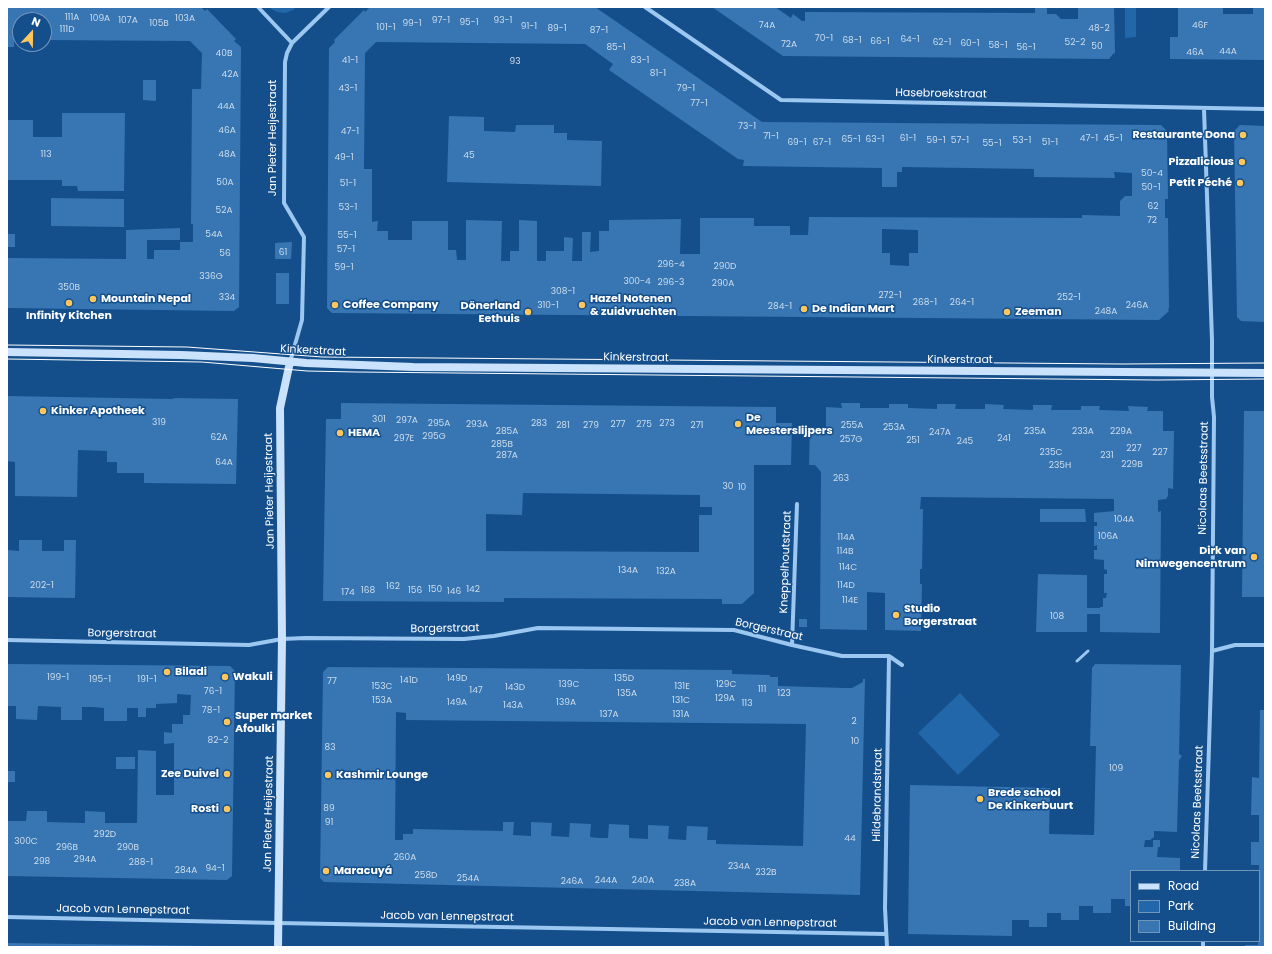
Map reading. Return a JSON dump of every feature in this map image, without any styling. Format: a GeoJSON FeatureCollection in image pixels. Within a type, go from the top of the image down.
{"type":"FeatureCollection","features":[{"type":"Feature","properties":{"kind":"street"},"geometry":{"type":"LineString","coordinates":[[258,7],[292,43],[329,7]]}},
{"type":"Feature","properties":{"kind":"street","name":"Hasebroekstraat"},"geometry":{"type":"LineString","coordinates":[[645,7],[781,100],[1265,109]]}},
{"type":"Feature","properties":{"kind":"street","name":"Jan Pieter Heijestraat"},"geometry":{"type":"LineString","coordinates":[[278,947],[282,639],[280,408],[290,362],[302,320],[304,237],[284,203],[285,62],[287,53],[292,43]]}},
{"type":"Feature","properties":{"kind":"street","name":"Nicolaas Beetsstraat"},"geometry":{"type":"LineString","coordinates":[[1204,109],[1214,425],[1212,651],[1205,870]]}},
{"type":"Feature","properties":{"kind":"street","name":"Kinkerstraat"},"geometry":{"type":"LineString","coordinates":[[7,352],[181,355],[253,358],[290,362],[413,367],[1265,373]]}},
{"type":"Feature","properties":{"kind":"street","name":"Kneppelhoutstraat"},"geometry":{"type":"LineString","coordinates":[[792,645],[797,504]]}},
{"type":"Feature","properties":{"kind":"street","name":"Borgerstraat"},"geometry":{"type":"LineString","coordinates":[[7,640],[249,645],[282,639],[464,639],[494,636],[538,628],[734,630],[842,656],[889,656]]}},
{"type":"Feature","properties":{"kind":"street"},"geometry":{"type":"LineString","coordinates":[[1212,651],[1235,645],[1265,645]]}},
{"type":"Feature","properties":{"kind":"street"},"geometry":{"type":"LineString","coordinates":[[889,656],[902,665]]}},
{"type":"Feature","properties":{"kind":"street","name":"Hildebrandstraat"},"geometry":{"type":"LineString","coordinates":[[887,947],[885,908],[889,656]]}},
{"type":"Feature","properties":{"kind":"street","name":"Jacob van Lennepstraat"},"geometry":{"type":"LineString","coordinates":[[7,917],[886,934]]}},
{"type":"Feature","properties":{"kind":"lane"},"geometry":{"type":"LineString","coordinates":[[1077,661],[1088,651]]}},
{"type":"Feature","properties":{"kind":"green space"},"geometry":{"type":"Polygon","coordinates":[[[268,7],[296,7],[285,13],[277,12],[268,7]]]}},
{"type":"Feature","properties":{"kind":"green space"},"geometry":{"type":"Polygon","coordinates":[[[1125,7],[1136,7],[1136,37],[1125,38],[1125,7]]]}},
{"type":"Feature","properties":{"kind":"green space"},"geometry":{"type":"Polygon","coordinates":[[[960,693],[1000,735],[958,775],[918,733],[960,693]]]}},
{"type":"Feature","properties":{"kind":"building"},"geometry":{"type":"Polygon","coordinates":[[[7,7],[201,7],[205,11],[207,9],[236,39],[234,41],[241,47],[239,307],[234,311],[7,308],[7,258],[126,259],[126,230],[180,228],[180,240],[147,240],[147,259],[154,259],[154,250],[180,250],[180,242],[193,242],[193,224],[191,224],[192,89],[201,89],[202,53],[190,41],[52,40],[52,12],[12,12],[12,47],[7,47],[7,7]]]}},
{"type":"Feature","properties":{"kind":"building"},"geometry":{"type":"Polygon","coordinates":[[[370,7],[595,7],[762,122],[1161,125],[1167,131],[1168,199],[1165,199],[1165,218],[1168,218],[1169,311],[1159,320],[332,313],[327,308],[329,48],[335,42],[334,40],[364,10],[365,12],[370,7]],[[376,42],[365,53],[364,169],[372,169],[372,222],[378,221],[377,231],[388,231],[388,240],[412,240],[412,221],[448,221],[448,250],[456,250],[457,260],[466,260],[466,220],[502,221],[501,261],[510,261],[510,251],[519,251],[519,220],[537,221],[537,261],[546,261],[546,251],[564,251],[564,237],[573,238],[572,261],[582,261],[582,232],[591,232],[590,252],[599,251],[599,231],[609,231],[609,220],[681,219],[680,254],[700,254],[700,218],[754,218],[754,226],[790,226],[790,235],[808,235],[809,217],[1082,218],[1082,215],[1120,216],[1120,201],[1125,196],[1132,196],[1132,173],[1114,172],[1115,178],[1034,177],[1034,169],[902,167],[902,172],[897,172],[897,187],[882,187],[882,168],[743,166],[744,160],[738,159],[609,70],[613,64],[585,44],[376,42]],[[882,229],[882,253],[890,253],[890,265],[909,266],[909,253],[918,253],[918,230],[882,229]]]}},
{"type":"Feature","properties":{"kind":"building"},"geometry":{"type":"Polygon","coordinates":[[[712,7],[775,7],[791,18],[793,14],[802,21],[805,21],[805,12],[1035,13],[1035,7],[1047,7],[1047,14],[1056,14],[1061,19],[1078,19],[1078,7],[1114,7],[1115,53],[1109,59],[783,56],[712,7]]]}},
{"type":"Feature","properties":{"kind":"building"},"geometry":{"type":"Polygon","coordinates":[[[1178,7],[1223,7],[1223,14],[1253,14],[1253,7],[1265,7],[1265,60],[1170,59],[1170,37],[1178,37],[1178,7]]]}},
{"type":"Feature","properties":{"kind":"building"},"geometry":{"type":"Polygon","coordinates":[[[143,80],[156,80],[156,101],[143,100],[143,80]]]}},
{"type":"Feature","properties":{"kind":"building"},"geometry":{"type":"Polygon","coordinates":[[[62,113],[125,113],[124,191],[78,191],[77,186],[62,186],[62,180],[7,180],[7,120],[33,120],[33,137],[62,137],[62,113]]]}},
{"type":"Feature","properties":{"kind":"building"},"geometry":{"type":"Polygon","coordinates":[[[449,116],[484,117],[484,131],[515,132],[516,125],[554,125],[554,133],[567,133],[567,140],[602,141],[601,186],[447,182],[449,116]]]}},
{"type":"Feature","properties":{"kind":"building"},"geometry":{"type":"Polygon","coordinates":[[[1240,125],[1265,126],[1265,322],[1241,321],[1237,317],[1234,131],[1240,125]]]}},
{"type":"Feature","properties":{"kind":"building"},"geometry":{"type":"Polygon","coordinates":[[[51,198],[124,199],[124,227],[51,226],[51,198]]]}},
{"type":"Feature","properties":{"kind":"building"},"geometry":{"type":"Polygon","coordinates":[[[7,234],[15,234],[15,247],[7,247],[7,234]]]}},
{"type":"Feature","properties":{"kind":"building"},"geometry":{"type":"Polygon","coordinates":[[[292,242],[291,259],[275,259],[275,243],[292,242]]]}},
{"type":"Feature","properties":{"kind":"building"},"geometry":{"type":"Polygon","coordinates":[[[276,273],[289,273],[289,304],[276,304],[276,273]]]}},
{"type":"Feature","properties":{"kind":"building"},"geometry":{"type":"Polygon","coordinates":[[[7,396],[238,399],[236,484],[144,483],[144,473],[117,473],[117,462],[107,462],[107,451],[78,450],[77,497],[15,496],[15,462],[7,461],[7,396]]]}},
{"type":"Feature","properties":{"kind":"building"},"geometry":{"type":"Polygon","coordinates":[[[341,403],[776,407],[776,423],[792,423],[791,465],[754,465],[754,593],[742,604],[722,604],[722,599],[504,598],[504,602],[323,601],[326,419],[341,419],[341,403]],[[523,493],[522,515],[486,514],[486,551],[699,552],[699,515],[712,515],[712,507],[700,507],[700,495],[523,493]]]}},
{"type":"Feature","properties":{"kind":"building"},"geometry":{"type":"Polygon","coordinates":[[[841,403],[860,403],[860,408],[889,408],[889,404],[908,404],[908,408],[937,409],[937,404],[956,404],[955,409],[985,409],[985,404],[1004,405],[1003,409],[1033,410],[1033,405],[1052,405],[1051,410],[1081,410],[1081,406],[1100,406],[1099,410],[1129,411],[1128,406],[1148,407],[1147,411],[1163,411],[1163,431],[1174,431],[1173,489],[1168,488],[1168,496],[1166,499],[1158,500],[1158,512],[1161,511],[1160,633],[1100,632],[1100,614],[1087,614],[1087,632],[1036,632],[1038,574],[1087,575],[1087,608],[1103,607],[1103,598],[1106,598],[1107,593],[1104,593],[1104,574],[1107,574],[1107,570],[1104,569],[1104,560],[1094,559],[1094,550],[1097,550],[1097,545],[1094,546],[1094,526],[1097,526],[1097,522],[1094,522],[1094,513],[1114,511],[1114,499],[921,497],[920,509],[923,509],[922,569],[920,569],[920,584],[922,584],[921,631],[885,630],[885,593],[867,592],[867,630],[820,629],[821,472],[815,465],[809,465],[810,427],[826,427],[826,407],[842,408],[841,403]]]}},
{"type":"Feature","properties":{"kind":"building"},"geometry":{"type":"Polygon","coordinates":[[[1244,411],[1265,411],[1265,597],[1242,597],[1244,411]]]}},
{"type":"Feature","properties":{"kind":"building"},"geometry":{"type":"Polygon","coordinates":[[[1040,509],[1085,509],[1086,522],[1040,522],[1040,509]]]}},
{"type":"Feature","properties":{"kind":"building"},"geometry":{"type":"Polygon","coordinates":[[[19,540],[42,540],[42,551],[64,551],[64,540],[76,540],[75,598],[7,597],[7,550],[19,551],[19,540]]]}},
{"type":"Feature","properties":{"kind":"building"},"geometry":{"type":"Polygon","coordinates":[[[799,619],[807,619],[807,627],[799,627],[799,619]]]}},
{"type":"Feature","properties":{"kind":"building"},"geometry":{"type":"Polygon","coordinates":[[[7,664],[230,666],[235,671],[232,876],[227,880],[7,876],[7,821],[26,821],[27,811],[47,811],[47,822],[85,823],[85,811],[105,812],[105,823],[137,823],[138,750],[156,751],[156,795],[174,795],[174,743],[164,744],[164,732],[172,733],[172,724],[183,724],[183,715],[190,715],[191,695],[177,694],[177,703],[156,704],[156,708],[146,708],[146,717],[138,717],[138,708],[127,708],[127,721],[104,721],[104,708],[93,707],[82,707],[82,720],[61,720],[61,707],[38,706],[37,720],[16,719],[16,706],[7,706],[7,664]]]}},
{"type":"Feature","properties":{"kind":"building","name":"Brede school De Kinkerbuurt"},"geometry":{"type":"Polygon","coordinates":[[[1095,664],[1181,665],[1179,754],[1182,756],[1179,760],[1177,832],[1154,831],[1154,837],[1150,840],[1145,840],[1144,847],[1153,847],[1153,840],[1160,840],[1160,847],[1158,847],[1157,857],[1180,858],[1180,870],[1130,870],[1130,906],[1125,906],[1125,899],[1111,899],[1111,913],[1093,913],[1093,906],[1079,906],[1079,920],[1061,920],[1061,913],[1047,913],[1047,927],[1029,927],[1029,920],[1012,920],[1012,936],[908,934],[910,785],[1050,788],[1049,834],[1094,835],[1096,746],[1090,746],[1092,668],[1095,664]]]}},
{"type":"Feature","properties":{"kind":"building"},"geometry":{"type":"Polygon","coordinates":[[[328,667],[732,670],[732,674],[770,675],[770,677],[778,677],[778,686],[844,688],[852,688],[863,682],[863,679],[865,679],[860,895],[324,882],[320,878],[323,672],[328,667]],[[396,712],[395,840],[403,840],[403,834],[413,834],[413,829],[503,831],[503,822],[514,822],[513,835],[531,836],[531,822],[552,823],[551,836],[569,837],[570,823],[591,824],[590,837],[608,838],[609,824],[629,825],[629,838],[648,839],[648,825],[669,826],[668,839],[686,840],[687,826],[708,827],[707,840],[716,840],[716,844],[803,846],[806,724],[406,720],[406,713],[396,712]]]}},
{"type":"Feature","properties":{"kind":"building"},"geometry":{"type":"Polygon","coordinates":[[[1260,710],[1265,710],[1265,947],[1245,947],[1245,945],[1258,945],[1258,942],[1260,942],[1260,870],[1259,865],[1251,865],[1251,842],[1259,842],[1259,815],[1251,815],[1252,777],[1259,778],[1260,710]]]}},
{"type":"Feature","properties":{"kind":"building"},"geometry":{"type":"Polygon","coordinates":[[[116,757],[135,757],[135,769],[116,769],[116,757]]]}},
{"type":"Feature","properties":{"kind":"building"},"geometry":{"type":"Polygon","coordinates":[[[7,771],[15,771],[15,782],[7,782],[7,771]]]}},
{"type":"Feature","properties":{"kind":"building"},"geometry":{"type":"Polygon","coordinates":[[[7,943],[211,946],[211,947],[7,947],[7,943]]]}},
{"type":"Feature","properties":{"kind":"tram line"},"geometry":{"type":"LineString","coordinates":[[7,345],[187,347],[322,357],[1122,364],[1265,363]]}},
{"type":"Feature","properties":{"kind":"tram line"},"geometry":{"type":"LineString","coordinates":[[7,359],[202,362],[307,371],[356,372],[1156,380],[1265,379]]}},
{"type":"Feature","properties":{"kind":"place","name":"Restaurante Dona"},"geometry":{"type":"Point","coordinates":[1243,135]}},
{"type":"Feature","properties":{"kind":"place","name":"Pizzalicious"},"geometry":{"type":"Point","coordinates":[1242,162]}},
{"type":"Feature","properties":{"kind":"place","name":"Petit Péché"},"geometry":{"type":"Point","coordinates":[1240,183]}},
{"type":"Feature","properties":{"kind":"place","name":"Mountain Nepal"},"geometry":{"type":"Point","coordinates":[93,299]}},
{"type":"Feature","properties":{"kind":"place","name":"Infinity Kitchen"},"geometry":{"type":"Point","coordinates":[69,303]}},
{"type":"Feature","properties":{"kind":"place","name":"Coffee Company"},"geometry":{"type":"Point","coordinates":[335,305]}},
{"type":"Feature","properties":{"kind":"place","name":"Hazel Notenen & zuidvruchten"},"geometry":{"type":"Point","coordinates":[582,305]}},
{"type":"Feature","properties":{"kind":"place","name":"De Indian Mart"},"geometry":{"type":"Point","coordinates":[804,309]}},
{"type":"Feature","properties":{"kind":"place","name":"Dönerland Eethuis"},"geometry":{"type":"Point","coordinates":[528,312]}},
{"type":"Feature","properties":{"kind":"place","name":"Zeeman"},"geometry":{"type":"Point","coordinates":[1007,312]}},
{"type":"Feature","properties":{"kind":"place","name":"Kinker Apotheek"},"geometry":{"type":"Point","coordinates":[43,411]}},
{"type":"Feature","properties":{"kind":"place","name":"De Meesterslijpers"},"geometry":{"type":"Point","coordinates":[738,424]}},
{"type":"Feature","properties":{"kind":"place","name":"HEMA"},"geometry":{"type":"Point","coordinates":[340,433]}},
{"type":"Feature","properties":{"kind":"place","name":"Dirk van Nimwegencentrum"},"geometry":{"type":"Point","coordinates":[1254,557]}},
{"type":"Feature","properties":{"kind":"place","name":"Studio Borgerstraat"},"geometry":{"type":"Point","coordinates":[896,615]}},
{"type":"Feature","properties":{"kind":"place","name":"Biladi"},"geometry":{"type":"Point","coordinates":[167,672]}},
{"type":"Feature","properties":{"kind":"place","name":"Wakuli"},"geometry":{"type":"Point","coordinates":[225,677]}},
{"type":"Feature","properties":{"kind":"place","name":"Super market Afoulki"},"geometry":{"type":"Point","coordinates":[227,722]}},
{"type":"Feature","properties":{"kind":"place","name":"Zee Duivel"},"geometry":{"type":"Point","coordinates":[227,774]}},
{"type":"Feature","properties":{"kind":"place","name":"Kashmir Lounge"},"geometry":{"type":"Point","coordinates":[328,775]}},
{"type":"Feature","properties":{"kind":"place","name":"Brede school De Kinkerbuurt"},"geometry":{"type":"Point","coordinates":[980,799]}},
{"type":"Feature","properties":{"kind":"place","name":"Rosti"},"geometry":{"type":"Point","coordinates":[227,809]}},
{"type":"Feature","properties":{"kind":"place","name":"Maracuyá"},"geometry":{"type":"Point","coordinates":[326,871]}}]}
